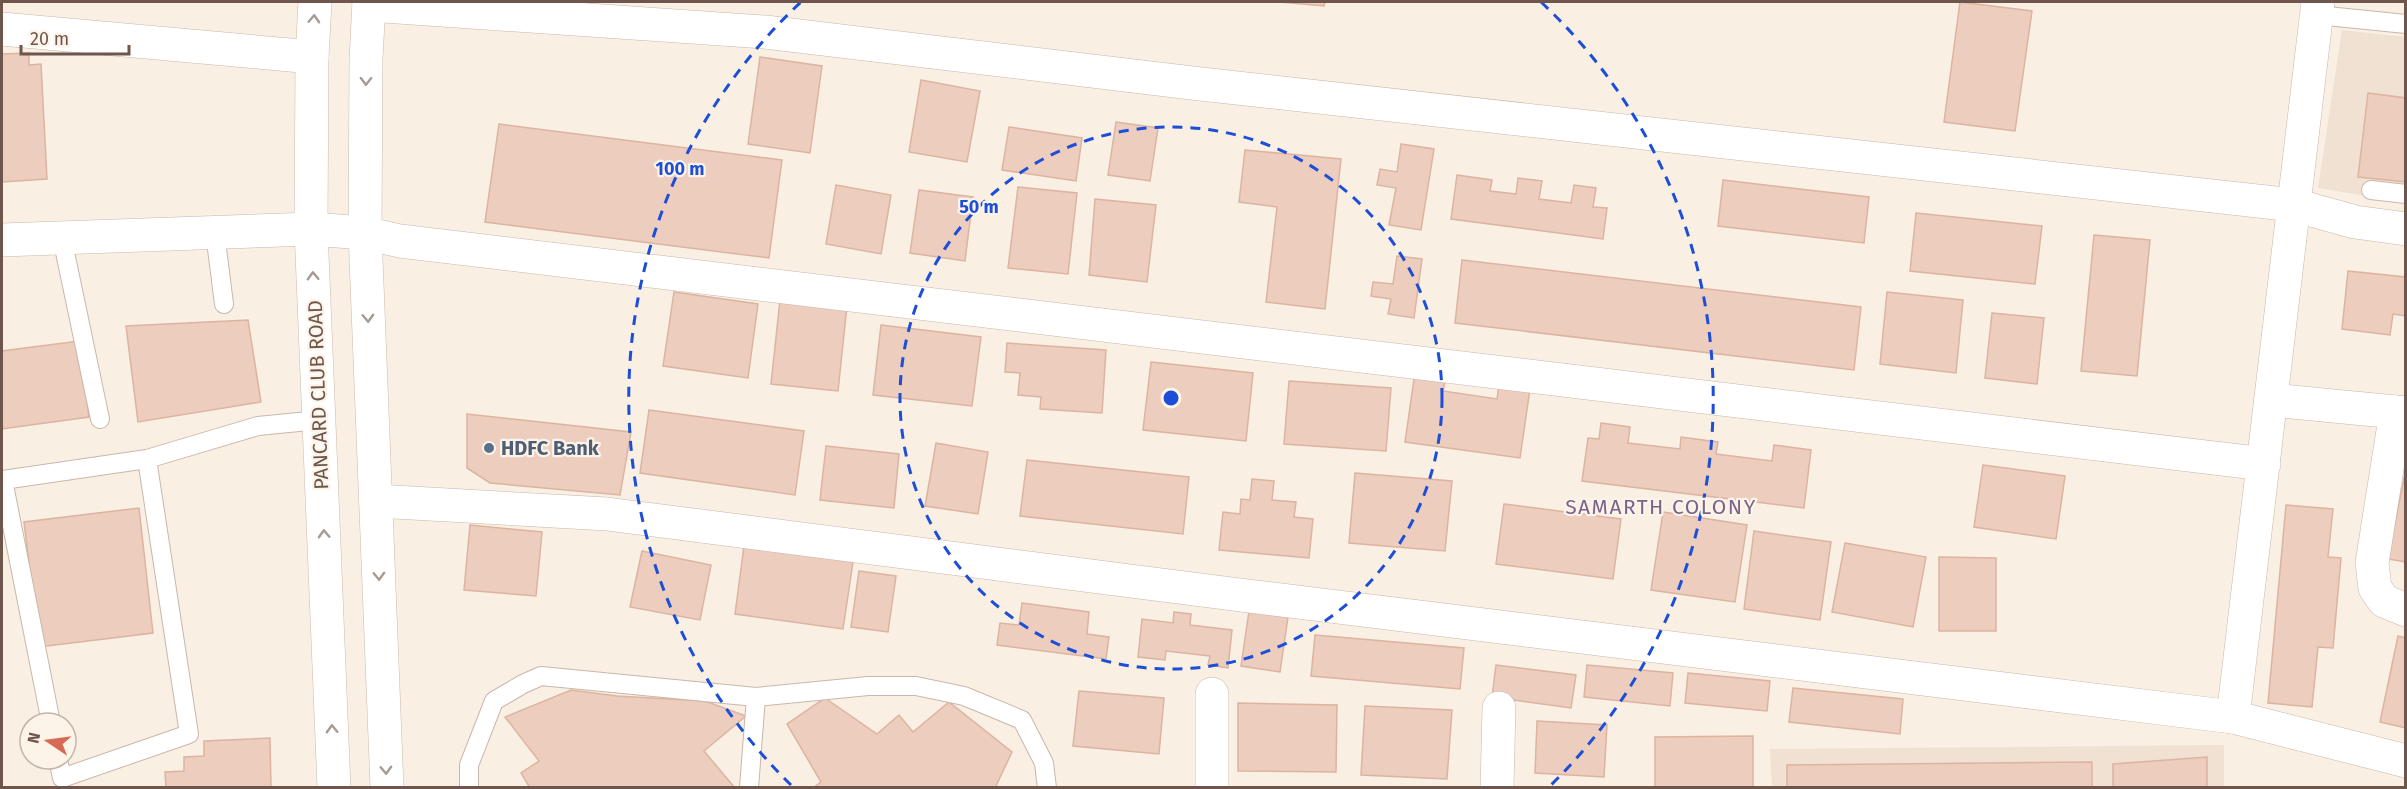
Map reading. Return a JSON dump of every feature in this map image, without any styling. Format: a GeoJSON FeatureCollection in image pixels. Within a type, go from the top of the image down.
{"type":"FeatureCollection","features":[{"type":"Feature","properties":{"kind":"street","name":"PANCARD CLUB ROAD"},"geometry":{"type":"LineString","coordinates":[[315,2],[312,57],[311,229],[334,788]]}},
{"type":"Feature","properties":{"kind":"street"},"geometry":{"type":"LineString","coordinates":[[387,788],[365,232],[369,3],[765,32],[1216,86],[2294,205],[2355,222],[2406,229]]}},
{"type":"Feature","properties":{"kind":"street"},"geometry":{"type":"LineString","coordinates":[[2233,717],[2318,8]]}},
{"type":"Feature","properties":{"kind":"street"},"geometry":{"type":"LineString","coordinates":[[2,29],[312,57]]}},
{"type":"Feature","properties":{"kind":"street"},"geometry":{"type":"LineString","coordinates":[[2,240],[311,229],[365,232],[412,242],[2264,464]]}},
{"type":"Feature","properties":{"kind":"street"},"geometry":{"type":"LineString","coordinates":[[2271,400],[2401,412],[2372,562],[2375,588],[2384,601],[2406,610]]}},
{"type":"Feature","properties":{"kind":"street"},"geometry":{"type":"LineString","coordinates":[[376,501],[607,514],[2233,717],[2406,761]]}},
{"type":"Feature","properties":{"kind":"street"},"geometry":{"type":"LineString","coordinates":[[1212,694],[1212,788]]}},
{"type":"Feature","properties":{"kind":"street"},"geometry":{"type":"LineString","coordinates":[[1497,788],[1499,708]]}},
{"type":"Feature","properties":{"kind":"lane"},"geometry":{"type":"LineString","coordinates":[[2318,8],[2406,24]]}},
{"type":"Feature","properties":{"kind":"lane"},"geometry":{"type":"LineString","coordinates":[[2371,190],[2406,194]]}},
{"type":"Feature","properties":{"kind":"lane"},"geometry":{"type":"LineString","coordinates":[[216,233],[224,304]]}},
{"type":"Feature","properties":{"kind":"lane"},"geometry":{"type":"LineString","coordinates":[[62,238],[100,419]]}},
{"type":"Feature","properties":{"kind":"lane"},"geometry":{"type":"LineString","coordinates":[[49,711],[3,480],[147,459],[258,426],[319,420]]}},
{"type":"Feature","properties":{"kind":"lane"},"geometry":{"type":"LineString","coordinates":[[61,771],[62,778],[189,734],[147,459]]}},
{"type":"Feature","properties":{"kind":"lane"},"geometry":{"type":"LineString","coordinates":[[469,788],[469,765],[494,701],[541,676],[756,697],[868,686],[916,686],[964,696],[1022,720],[1044,763],[1047,788]]}},
{"type":"Feature","properties":{"kind":"lane"},"geometry":{"type":"LineString","coordinates":[[749,788],[756,697]]}},
{"type":"Feature","properties":{"kind":"shaded area"},"geometry":{"type":"Polygon","coordinates":[[[2342,30],[2405,37],[2405,202],[2318,188],[2342,30]]]}},
{"type":"Feature","properties":{"kind":"shaded area"},"geometry":{"type":"Polygon","coordinates":[[[2224,745],[2224,787],[1772,787],[1770,749],[2224,745]]]}},
{"type":"Feature","properties":{"kind":"building"},"geometry":{"type":"Polygon","coordinates":[[[1280,2],[1325,2],[1324,6],[1280,2]]]}},
{"type":"Feature","properties":{"kind":"building"},"geometry":{"type":"Polygon","coordinates":[[[1960,2],[2032,11],[2015,131],[1944,122],[1960,2]]]}},
{"type":"Feature","properties":{"kind":"building"},"geometry":{"type":"Polygon","coordinates":[[[29,53],[29,65],[41,64],[47,179],[2,182],[2,54],[29,53]]]}},
{"type":"Feature","properties":{"kind":"building"},"geometry":{"type":"Polygon","coordinates":[[[760,57],[822,66],[810,153],[748,144],[760,57]]]}},
{"type":"Feature","properties":{"kind":"building"},"geometry":{"type":"Polygon","coordinates":[[[921,80],[980,91],[967,162],[909,152],[921,80]]]}},
{"type":"Feature","properties":{"kind":"building"},"geometry":{"type":"Polygon","coordinates":[[[2368,93],[2406,98],[2406,182],[2358,177],[2368,93]]]}},
{"type":"Feature","properties":{"kind":"building"},"geometry":{"type":"Polygon","coordinates":[[[1116,122],[1158,128],[1150,181],[1108,175],[1116,122]]]}},
{"type":"Feature","properties":{"kind":"building"},"geometry":{"type":"Polygon","coordinates":[[[499,124],[782,160],[769,258],[485,222],[499,124]]]}},
{"type":"Feature","properties":{"kind":"building"},"geometry":{"type":"Polygon","coordinates":[[[1009,127],[1082,138],[1076,181],[1002,170],[1009,127]]]}},
{"type":"Feature","properties":{"kind":"building"},"geometry":{"type":"Polygon","coordinates":[[[1401,144],[1434,149],[1421,230],[1389,225],[1396,188],[1377,185],[1380,169],[1397,172],[1401,144]]]}},
{"type":"Feature","properties":{"kind":"building"},"geometry":{"type":"Polygon","coordinates":[[[1245,150],[1341,159],[1325,309],[1266,302],[1277,207],[1239,202],[1245,150]]]}},
{"type":"Feature","properties":{"kind":"building"},"geometry":{"type":"Polygon","coordinates":[[[1457,175],[1492,180],[1490,191],[1516,194],[1518,178],[1542,181],[1539,199],[1571,203],[1574,185],[1596,188],[1593,207],[1607,208],[1603,239],[1451,219],[1457,175]]]}},
{"type":"Feature","properties":{"kind":"building"},"geometry":{"type":"Polygon","coordinates":[[[1723,180],[1869,197],[1864,243],[1718,226],[1723,180]]]}},
{"type":"Feature","properties":{"kind":"building"},"geometry":{"type":"Polygon","coordinates":[[[836,185],[891,195],[881,254],[826,244],[836,185]]]}},
{"type":"Feature","properties":{"kind":"building"},"geometry":{"type":"Polygon","coordinates":[[[1018,187],[1077,193],[1068,274],[1008,268],[1018,187]]]}},
{"type":"Feature","properties":{"kind":"building"},"geometry":{"type":"Polygon","coordinates":[[[919,190],[973,197],[965,261],[910,253],[919,190]]]}},
{"type":"Feature","properties":{"kind":"building"},"geometry":{"type":"Polygon","coordinates":[[[1095,199],[1156,205],[1147,282],[1089,275],[1095,199]]]}},
{"type":"Feature","properties":{"kind":"building"},"geometry":{"type":"Polygon","coordinates":[[[1916,213],[2042,226],[2035,284],[1910,271],[1916,213]]]}},
{"type":"Feature","properties":{"kind":"building"},"geometry":{"type":"Polygon","coordinates":[[[2094,235],[2150,240],[2137,376],[2081,371],[2094,235]]]}},
{"type":"Feature","properties":{"kind":"building"},"geometry":{"type":"Polygon","coordinates":[[[1397,256],[1422,259],[1414,318],[1388,314],[1391,299],[1371,296],[1373,282],[1393,284],[1397,256]]]}},
{"type":"Feature","properties":{"kind":"building"},"geometry":{"type":"Polygon","coordinates":[[[1462,260],[1861,307],[1854,370],[1455,323],[1462,260]]]}},
{"type":"Feature","properties":{"kind":"building"},"geometry":{"type":"Polygon","coordinates":[[[2348,271],[2406,277],[2406,316],[2393,314],[2390,335],[2342,329],[2348,271]]]}},
{"type":"Feature","properties":{"kind":"building"},"geometry":{"type":"Polygon","coordinates":[[[674,292],[758,304],[748,378],[663,366],[674,292]]]}},
{"type":"Feature","properties":{"kind":"building"},"geometry":{"type":"Polygon","coordinates":[[[1887,292],[1963,300],[1956,373],[1880,364],[1887,292]]]}},
{"type":"Feature","properties":{"kind":"building"},"geometry":{"type":"Polygon","coordinates":[[[780,300],[847,306],[838,391],[771,384],[780,300]]]}},
{"type":"Feature","properties":{"kind":"building"},"geometry":{"type":"Polygon","coordinates":[[[1992,313],[2044,318],[2037,384],[1985,378],[1992,313]]]}},
{"type":"Feature","properties":{"kind":"building"},"geometry":{"type":"Polygon","coordinates":[[[248,320],[261,402],[138,422],[126,326],[248,320]]]}},
{"type":"Feature","properties":{"kind":"building"},"geometry":{"type":"Polygon","coordinates":[[[881,325],[981,337],[972,406],[873,395],[881,325]]]}},
{"type":"Feature","properties":{"kind":"building"},"geometry":{"type":"Polygon","coordinates":[[[79,341],[89,417],[2,429],[2,351],[79,341]]]}},
{"type":"Feature","properties":{"kind":"building"},"geometry":{"type":"Polygon","coordinates":[[[1007,343],[1106,350],[1102,413],[1040,409],[1041,397],[1018,395],[1020,373],[1005,372],[1007,343]]]}},
{"type":"Feature","properties":{"kind":"building"},"geometry":{"type":"Polygon","coordinates":[[[1151,362],[1253,373],[1246,441],[1143,430],[1151,362]]]}},
{"type":"Feature","properties":{"kind":"building"},"geometry":{"type":"Polygon","coordinates":[[[1415,372],[1446,377],[1443,391],[1497,399],[1499,385],[1530,389],[1520,458],[1405,442],[1415,372]]]}},
{"type":"Feature","properties":{"kind":"building"},"geometry":{"type":"Polygon","coordinates":[[[1289,381],[1391,388],[1386,451],[1284,444],[1289,381]]]}},
{"type":"Feature","properties":{"kind":"building"},"geometry":{"type":"Polygon","coordinates":[[[649,410],[804,431],[795,495],[640,473],[649,410]]]}},
{"type":"Feature","properties":{"kind":"building"},"geometry":{"type":"Polygon","coordinates":[[[467,414],[631,432],[620,495],[490,483],[467,468],[467,414]]]}},
{"type":"Feature","properties":{"kind":"building"},"geometry":{"type":"Polygon","coordinates":[[[1601,423],[1630,427],[1628,443],[1680,449],[1681,437],[1718,442],[1716,454],[1772,461],[1774,445],[1811,450],[1804,508],[1582,481],[1588,438],[1599,439],[1601,423]]]}},
{"type":"Feature","properties":{"kind":"building"},"geometry":{"type":"Polygon","coordinates":[[[936,443],[988,452],[978,514],[925,506],[936,443]]]}},
{"type":"Feature","properties":{"kind":"building"},"geometry":{"type":"Polygon","coordinates":[[[826,446],[899,454],[894,508],[820,500],[826,446]]]}},
{"type":"Feature","properties":{"kind":"building"},"geometry":{"type":"Polygon","coordinates":[[[1027,460],[1189,477],[1183,534],[1020,516],[1027,460]]]}},
{"type":"Feature","properties":{"kind":"building"},"geometry":{"type":"Polygon","coordinates":[[[1983,465],[2065,476],[2056,539],[1974,527],[1983,465]]]}},
{"type":"Feature","properties":{"kind":"building"},"geometry":{"type":"Polygon","coordinates":[[[2406,468],[2406,562],[2388,559],[2406,468]]]}},
{"type":"Feature","properties":{"kind":"building"},"geometry":{"type":"Polygon","coordinates":[[[1355,473],[1452,481],[1445,551],[1349,543],[1355,473]]]}},
{"type":"Feature","properties":{"kind":"building"},"geometry":{"type":"Polygon","coordinates":[[[1252,479],[1274,481],[1272,500],[1296,502],[1294,517],[1313,519],[1309,558],[1219,550],[1223,512],[1240,514],[1241,499],[1250,500],[1252,479]]]}},
{"type":"Feature","properties":{"kind":"building"},"geometry":{"type":"Polygon","coordinates":[[[1504,504],[1621,519],[1613,579],[1496,564],[1504,504]]]}},
{"type":"Feature","properties":{"kind":"building"},"geometry":{"type":"Polygon","coordinates":[[[2286,505],[2333,509],[2328,557],[2341,558],[2333,648],[2318,647],[2312,707],[2268,703],[2286,505]]]}},
{"type":"Feature","properties":{"kind":"building"},"geometry":{"type":"Polygon","coordinates":[[[139,508],[153,633],[39,647],[24,522],[139,508]]]}},
{"type":"Feature","properties":{"kind":"building"},"geometry":{"type":"Polygon","coordinates":[[[1663,512],[1747,525],[1735,602],[1651,590],[1663,512]]]}},
{"type":"Feature","properties":{"kind":"building"},"geometry":{"type":"Polygon","coordinates":[[[470,525],[542,532],[536,596],[464,590],[470,525]]]}},
{"type":"Feature","properties":{"kind":"building"},"geometry":{"type":"Polygon","coordinates":[[[1754,531],[1831,542],[1820,620],[1744,609],[1754,531]]]}},
{"type":"Feature","properties":{"kind":"building"},"geometry":{"type":"Polygon","coordinates":[[[1845,543],[1926,557],[1913,627],[1832,612],[1845,543]]]}},
{"type":"Feature","properties":{"kind":"building"},"geometry":{"type":"Polygon","coordinates":[[[744,546],[853,562],[843,629],[735,614],[744,546]]]}},
{"type":"Feature","properties":{"kind":"building"},"geometry":{"type":"Polygon","coordinates":[[[642,551],[711,565],[700,620],[630,607],[642,551]]]}},
{"type":"Feature","properties":{"kind":"building"},"geometry":{"type":"Polygon","coordinates":[[[1939,557],[1996,558],[1996,631],[1939,631],[1939,557]]]}},
{"type":"Feature","properties":{"kind":"building"},"geometry":{"type":"Polygon","coordinates":[[[859,571],[896,576],[888,632],[851,627],[859,571]]]}},
{"type":"Feature","properties":{"kind":"building"},"geometry":{"type":"Polygon","coordinates":[[[1022,603],[1089,612],[1087,634],[1109,637],[1106,659],[997,645],[1000,623],[1019,625],[1022,603]]]}},
{"type":"Feature","properties":{"kind":"building"},"geometry":{"type":"Polygon","coordinates":[[[1249,611],[1288,617],[1280,672],[1241,666],[1249,611]]]}},
{"type":"Feature","properties":{"kind":"building"},"geometry":{"type":"Polygon","coordinates":[[[1174,612],[1191,614],[1190,625],[1232,630],[1228,668],[1208,665],[1210,656],[1166,651],[1165,660],[1138,657],[1142,619],[1173,623],[1174,612]]]}},
{"type":"Feature","properties":{"kind":"building"},"geometry":{"type":"Polygon","coordinates":[[[1315,635],[1464,648],[1460,689],[1311,676],[1315,635]]]}},
{"type":"Feature","properties":{"kind":"building"},"geometry":{"type":"Polygon","coordinates":[[[2398,636],[2406,638],[2406,728],[2380,722],[2398,636]]]}},
{"type":"Feature","properties":{"kind":"building"},"geometry":{"type":"Polygon","coordinates":[[[1496,665],[1576,675],[1571,708],[1492,697],[1496,665]]]}},
{"type":"Feature","properties":{"kind":"building"},"geometry":{"type":"Polygon","coordinates":[[[1587,665],[1673,673],[1670,706],[1584,697],[1587,665]]]}},
{"type":"Feature","properties":{"kind":"building"},"geometry":{"type":"Polygon","coordinates":[[[1688,673],[1770,681],[1767,711],[1685,703],[1688,673]]]}},
{"type":"Feature","properties":{"kind":"building"},"geometry":{"type":"Polygon","coordinates":[[[1793,688],[1903,699],[1900,734],[1789,722],[1793,688]]]}},
{"type":"Feature","properties":{"kind":"building"},"geometry":{"type":"Polygon","coordinates":[[[571,690],[617,696],[705,701],[746,716],[704,751],[735,788],[530,788],[521,773],[539,761],[505,717],[571,690]]]}},
{"type":"Feature","properties":{"kind":"building"},"geometry":{"type":"Polygon","coordinates":[[[1079,691],[1164,698],[1159,754],[1073,746],[1079,691]]]}},
{"type":"Feature","properties":{"kind":"building"},"geometry":{"type":"Polygon","coordinates":[[[825,698],[877,734],[899,715],[913,732],[949,702],[1012,752],[995,788],[813,788],[821,782],[787,724],[825,698]]]}},
{"type":"Feature","properties":{"kind":"building"},"geometry":{"type":"Polygon","coordinates":[[[1238,703],[1337,705],[1336,772],[1238,771],[1238,703]]]}},
{"type":"Feature","properties":{"kind":"building"},"geometry":{"type":"Polygon","coordinates":[[[1365,706],[1452,710],[1447,779],[1361,775],[1365,706]]]}},
{"type":"Feature","properties":{"kind":"building"},"geometry":{"type":"Polygon","coordinates":[[[1537,721],[1607,725],[1604,777],[1535,773],[1537,721]]]}},
{"type":"Feature","properties":{"kind":"building"},"geometry":{"type":"Polygon","coordinates":[[[1753,736],[1753,788],[1655,788],[1655,737],[1753,736]]]}},
{"type":"Feature","properties":{"kind":"building"},"geometry":{"type":"Polygon","coordinates":[[[270,738],[271,788],[166,788],[165,772],[184,771],[184,757],[204,756],[204,741],[270,738]]]}},
{"type":"Feature","properties":{"kind":"building"},"geometry":{"type":"Polygon","coordinates":[[[2207,757],[2207,788],[2113,788],[2113,764],[2207,757]]]}},
{"type":"Feature","properties":{"kind":"building"},"geometry":{"type":"Polygon","coordinates":[[[2092,762],[2092,788],[1787,788],[1787,765],[2092,762]]]}},
{"type":"Feature","properties":{"kind":"place","name":"HDFC Bank"},"geometry":{"type":"Point","coordinates":[489,448]}},
{"type":"Feature","properties":{"kind":"district","name":"SAMARTH COLONY"},"geometry":{"type":"Point","coordinates":[1661,507]}}]}
